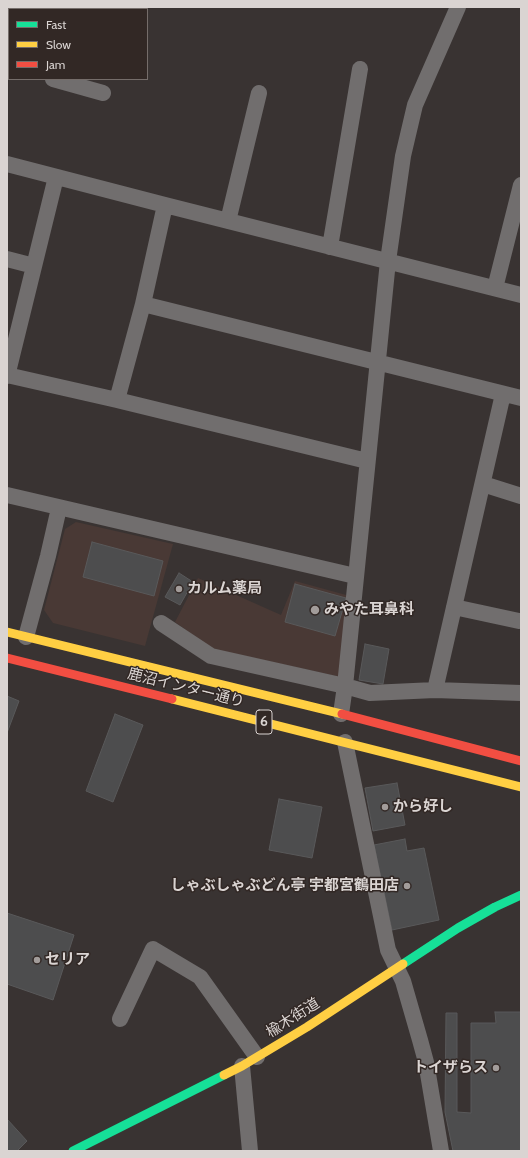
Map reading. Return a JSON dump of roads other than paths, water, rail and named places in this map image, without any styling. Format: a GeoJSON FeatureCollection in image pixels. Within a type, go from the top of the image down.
{"type":"FeatureCollection","features":[{"type":"Feature","properties":{"kind":"main road","name":"鹿沼インター通り"},"geometry":{"type":"LineString","coordinates":[[7,632],[341,714],[521,761]]}},
{"type":"Feature","properties":{"kind":"main road","name":"鹿沼インター通り"},"geometry":{"type":"LineString","coordinates":[[7,658],[521,787]]}},
{"type":"Feature","properties":{"kind":"main road","name":"楡木街道"},"geometry":{"type":"LineString","coordinates":[[73,1151],[242,1066],[310,1025],[458,928],[495,907],[521,895]]}},
{"type":"Feature","properties":{"kind":"street"},"geometry":{"type":"LineString","coordinates":[[341,714],[388,261],[403,156],[415,105],[458,7]]}},
{"type":"Feature","properties":{"kind":"street"},"geometry":{"type":"LineString","coordinates":[[330,247],[360,69]]}},
{"type":"Feature","properties":{"kind":"street"},"geometry":{"type":"LineString","coordinates":[[57,80],[103,93]]}},
{"type":"Feature","properties":{"kind":"street"},"geometry":{"type":"LineString","coordinates":[[228,221],[259,93]]}},
{"type":"Feature","properties":{"kind":"street"},"geometry":{"type":"LineString","coordinates":[[7,164],[521,295]]}},
{"type":"Feature","properties":{"kind":"street"},"geometry":{"type":"LineString","coordinates":[[56,177],[7,375],[117,400],[368,462]]}},
{"type":"Feature","properties":{"kind":"street"},"geometry":{"type":"LineString","coordinates":[[495,288],[521,185]]}},
{"type":"Feature","properties":{"kind":"street"},"geometry":{"type":"LineString","coordinates":[[117,400],[142,304],[165,205]]}},
{"type":"Feature","properties":{"kind":"street"},"geometry":{"type":"LineString","coordinates":[[7,259],[34,266]]}},
{"type":"Feature","properties":{"kind":"street"},"geometry":{"type":"LineString","coordinates":[[142,304],[378,364],[521,398]]}},
{"type":"Feature","properties":{"kind":"street"},"geometry":{"type":"LineString","coordinates":[[435,690],[503,394]]}},
{"type":"Feature","properties":{"kind":"street"},"geometry":{"type":"LineString","coordinates":[[482,484],[521,496]]}},
{"type":"Feature","properties":{"kind":"street"},"geometry":{"type":"LineString","coordinates":[[7,495],[355,576]]}},
{"type":"Feature","properties":{"kind":"street"},"geometry":{"type":"LineString","coordinates":[[26,637],[48,556],[59,508]]}},
{"type":"Feature","properties":{"kind":"street"},"geometry":{"type":"LineString","coordinates":[[454,606],[519,621]]}},
{"type":"Feature","properties":{"kind":"street"},"geometry":{"type":"LineString","coordinates":[[161,623],[210,656],[370,693],[435,690],[521,693]]}},
{"type":"Feature","properties":{"kind":"street"},"geometry":{"type":"LineString","coordinates":[[345,742],[388,950],[403,981],[422,1047],[441,1151]]}},
{"type":"Feature","properties":{"kind":"street"},"geometry":{"type":"LineString","coordinates":[[120,1019],[153,949],[200,977],[257,1057]]}},
{"type":"Feature","properties":{"kind":"street"},"geometry":{"type":"LineString","coordinates":[[242,1066],[250,1151]]}},
{"type":"Feature","properties":{"kind":"place","name":"カルム薬局"},"geometry":{"type":"Point","coordinates":[179,589]}},
{"type":"Feature","properties":{"kind":"place","name":"みやた耳鼻科"},"geometry":{"type":"Point","coordinates":[315,610]}},
{"type":"Feature","properties":{"kind":"place","name":"から好し"},"geometry":{"type":"Point","coordinates":[385,807]}},
{"type":"Feature","properties":{"kind":"place","name":"しゃぶしゃぶどん亭 宇都宮鶴田店"},"geometry":{"type":"Point","coordinates":[407,886]}},
{"type":"Feature","properties":{"kind":"place","name":"セリア"},"geometry":{"type":"Point","coordinates":[37,960]}},
{"type":"Feature","properties":{"kind":"place","name":"トイザらス"},"geometry":{"type":"Point","coordinates":[496,1068]}}]}
